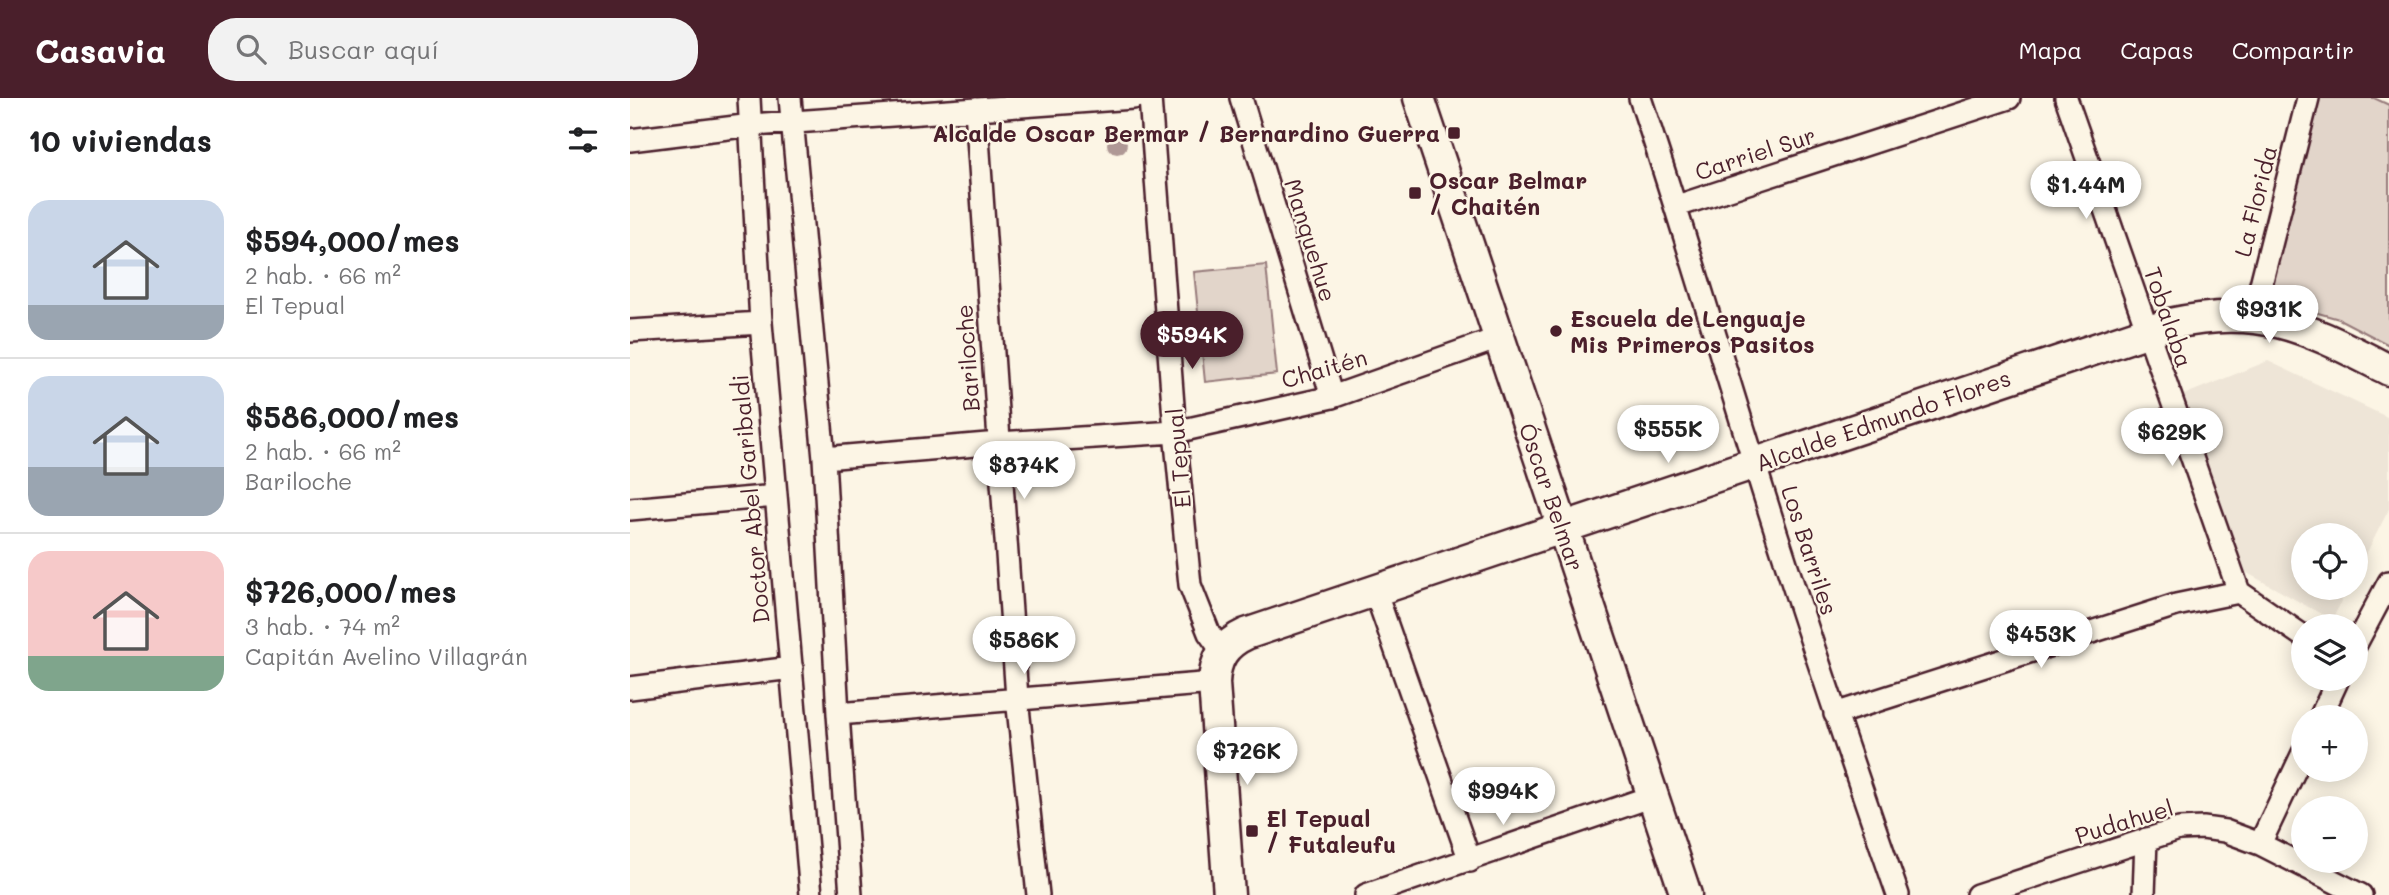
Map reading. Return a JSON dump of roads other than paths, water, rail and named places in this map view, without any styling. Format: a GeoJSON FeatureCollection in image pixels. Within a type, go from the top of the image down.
{"type":"FeatureCollection","features":[{"type":"Feature","properties":{"kind":"street","name":"Doctor Abel Garibaldi"},"geometry":{"type":"LineString","coordinates":[[749,98],[761,323],[811,895]]}},
{"type":"Feature","properties":{"kind":"street"},"geometry":{"type":"LineString","coordinates":[[790,98],[824,458],[851,895]]}},
{"type":"Feature","properties":{"kind":"street"},"geometry":{"type":"LineString","coordinates":[[630,140],[752,125],[1133,98]]}},
{"type":"Feature","properties":{"kind":"street","name":"El Tepual"},"geometry":{"type":"LineString","coordinates":[[1150,98],[1175,432],[1190,585],[1209,633],[1222,651]]}},
{"type":"Feature","properties":{"kind":"street","name":"Manquehue"},"geometry":{"type":"LineString","coordinates":[[1241,98],[1332,397]]}},
{"type":"Feature","properties":{"kind":"street","name":"Óscar Belmar"},"geometry":{"type":"LineString","coordinates":[[1419,98],[1686,895]]}},
{"type":"Feature","properties":{"kind":"street","name":"Los Barriles"},"geometry":{"type":"LineString","coordinates":[[1640,98],[1677,206],[1754,463],[1835,714],[1898,895]]}},
{"type":"Feature","properties":{"kind":"street","name":"Carriel Sur"},"geometry":{"type":"LineString","coordinates":[[1677,206],[2009,98]]}},
{"type":"Feature","properties":{"kind":"street","name":"Tobalaba"},"geometry":{"type":"LineString","coordinates":[[2066,98],[2239,592]]}},
{"type":"Feature","properties":{"kind":"street","name":"La Florida"},"geometry":{"type":"LineString","coordinates":[[2253,316],[2308,98]]}},
{"type":"Feature","properties":{"kind":"street","name":"Bariloche"},"geometry":{"type":"LineString","coordinates":[[976,109],[1017,698],[1038,895]]}},
{"type":"Feature","properties":{"kind":"street","name":"Alcalde Edmundo Flores"},"geometry":{"type":"LineString","coordinates":[[1222,651],[1246,634],[2146,331],[2196,318],[2253,316],[2306,329],[2389,370]]}},
{"type":"Feature","properties":{"kind":"street"},"geometry":{"type":"LineString","coordinates":[[630,331],[761,323]]}},
{"type":"Feature","properties":{"kind":"street","name":"Chaitén"},"geometry":{"type":"LineString","coordinates":[[824,458],[1175,432],[1332,397],[1499,338]]}},
{"type":"Feature","properties":{"kind":"street"},"geometry":{"type":"LineString","coordinates":[[630,509],[776,496]]}},
{"type":"Feature","properties":{"kind":"street"},"geometry":{"type":"LineString","coordinates":[[2368,621],[2389,582]]}},
{"type":"Feature","properties":{"kind":"street"},"geometry":{"type":"LineString","coordinates":[[1375,591],[1470,860]]}},
{"type":"Feature","properties":{"kind":"street"},"geometry":{"type":"LineString","coordinates":[[1835,714],[2176,604],[2239,592],[2291,628]]}},
{"type":"Feature","properties":{"kind":"street"},"geometry":{"type":"LineString","coordinates":[[1222,651],[1217,661],[1214,683],[1228,895]]}},
{"type":"Feature","properties":{"kind":"street"},"geometry":{"type":"LineString","coordinates":[[630,688],[792,668]]}},
{"type":"Feature","properties":{"kind":"street"},"geometry":{"type":"LineString","coordinates":[[838,714],[1214,683]]}},
{"type":"Feature","properties":{"kind":"street"},"geometry":{"type":"LineString","coordinates":[[2260,844],[2291,778]]}},
{"type":"Feature","properties":{"kind":"street"},"geometry":{"type":"LineString","coordinates":[[1366,895],[1653,796]]}},
{"type":"Feature","properties":{"kind":"street","name":"Pudahuel"},"geometry":{"type":"LineString","coordinates":[[1977,895],[2179,829],[2203,828],[2225,831],[2260,844],[2318,885],[2361,895]]}},
{"type":"Feature","properties":{"kind":"street"},"geometry":{"type":"LineString","coordinates":[[2144,895],[2146,839]]}},
{"type":"Feature","properties":{"kind":"place","name":"Alcalde Oscar Bermar / Bernardino Guerra"},"geometry":{"type":"Point","coordinates":[1454,133]}},
{"type":"Feature","properties":{"kind":"place","name":"Oscar Belmar / Chaitén"},"geometry":{"type":"Point","coordinates":[1415,193]}},
{"type":"Feature","properties":{"kind":"place","name":"Escuela de Lenguaje Mis Primeros Pasitos"},"geometry":{"type":"Point","coordinates":[1556,331]}},
{"type":"Feature","properties":{"kind":"place","name":"El Tepual / Futaleufu"},"geometry":{"type":"Point","coordinates":[1252,831]}}]}
